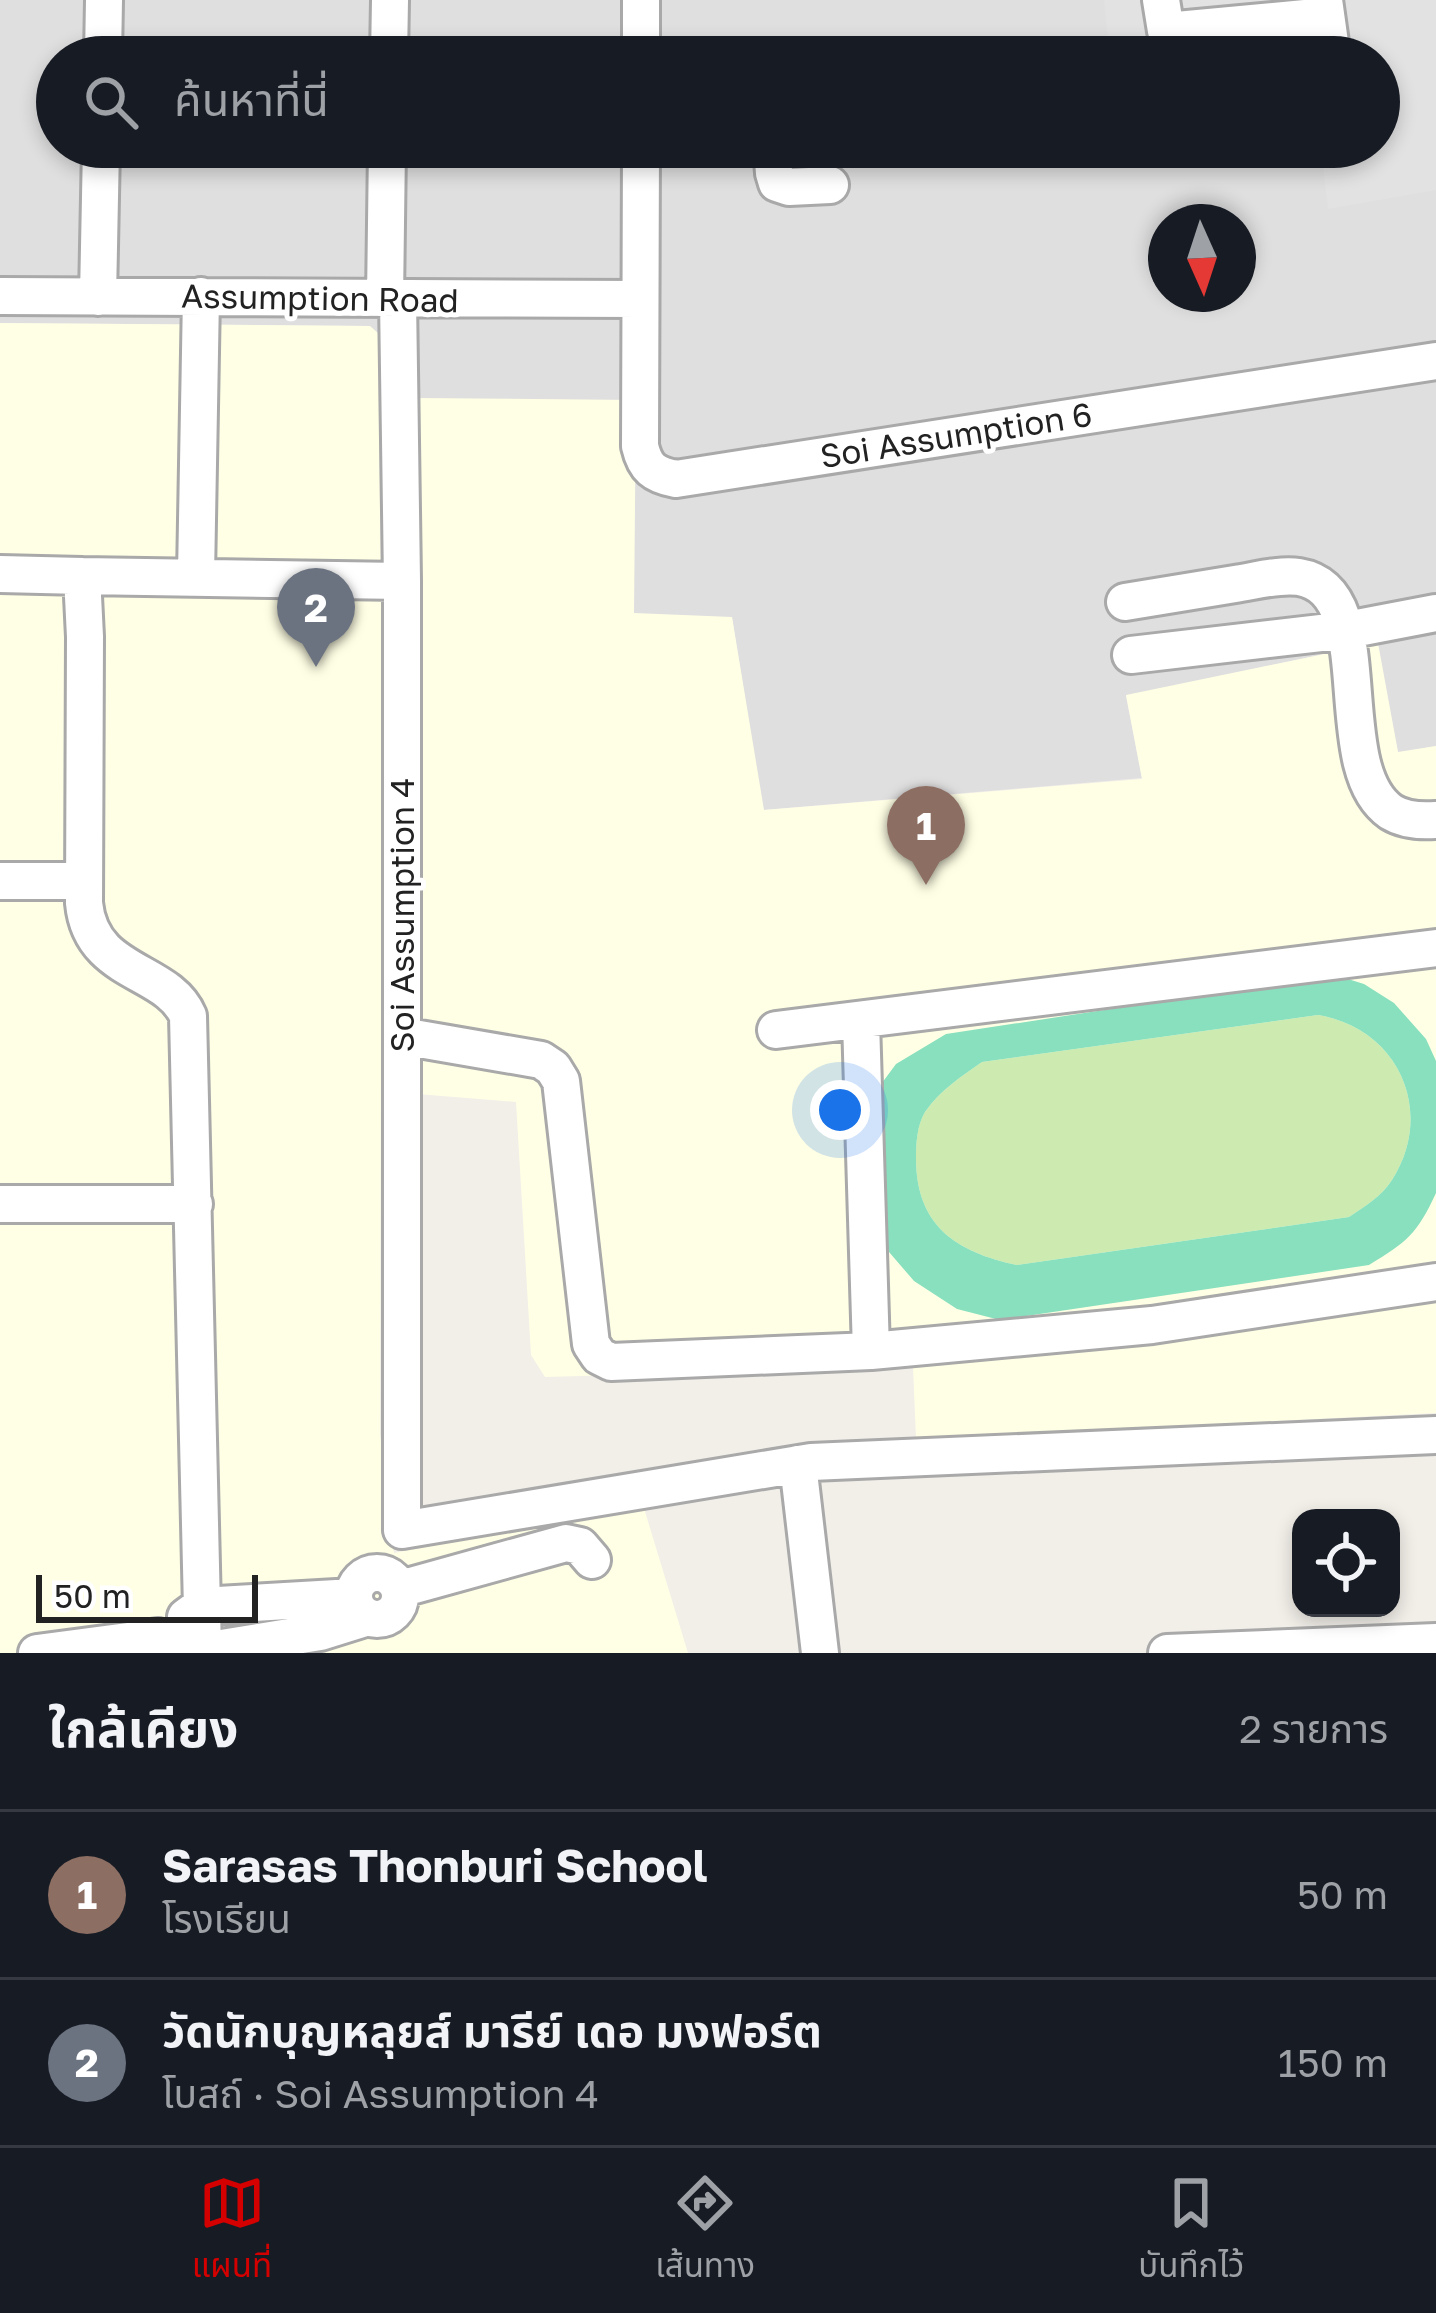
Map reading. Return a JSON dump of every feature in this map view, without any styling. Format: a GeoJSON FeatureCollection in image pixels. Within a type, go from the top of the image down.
{"type":"FeatureCollection","features":[{"type":"Feature","properties":{"kind":"street"},"geometry":{"type":"LineString","coordinates":[[103,36],[104,0]]}},
{"type":"Feature","properties":{"kind":"street"},"geometry":{"type":"LineString","coordinates":[[389,36],[390,0]]}},
{"type":"Feature","properties":{"kind":"street"},"geometry":{"type":"LineString","coordinates":[[641,0],[641,36]]}},
{"type":"Feature","properties":{"kind":"street"},"geometry":{"type":"LineString","coordinates":[[1166,29],[1244,12],[1324,8]]}},
{"type":"Feature","properties":{"kind":"street"},"geometry":{"type":"LineString","coordinates":[[98,296],[101,168]]}},
{"type":"Feature","properties":{"kind":"street","name":"Soi Assumption 4"},"geometry":{"type":"LineString","coordinates":[[388,168],[402,581],[402,1530]]}},
{"type":"Feature","properties":{"kind":"street"},"geometry":{"type":"LineString","coordinates":[[640,299],[641,168]]}},
{"type":"Feature","properties":{"kind":"street"},"geometry":{"type":"LineString","coordinates":[[774,168],[777,183],[790,187],[830,185]]}},
{"type":"Feature","properties":{"kind":"street","name":"Assumption Road"},"geometry":{"type":"LineString","coordinates":[[0,296],[640,299]]}},
{"type":"Feature","properties":{"kind":"street"},"geometry":{"type":"LineString","coordinates":[[196,576],[201,296]]}},
{"type":"Feature","properties":{"kind":"street","name":"Soi Assumption 6"},"geometry":{"type":"LineString","coordinates":[[640,299],[640,446],[644,464],[658,476],[676,479],[1436,361]]}},
{"type":"Feature","properties":{"kind":"street"},"geometry":{"type":"LineString","coordinates":[[0,574],[402,581]]}},
{"type":"Feature","properties":{"kind":"street"},"geometry":{"type":"LineString","coordinates":[[82,576],[85,915],[92,935],[112,956],[176,999],[187,1012],[190,1028],[203,1651]]}},
{"type":"Feature","properties":{"kind":"street"},"geometry":{"type":"LineString","coordinates":[[1125,602],[1297,576],[1318,583],[1333,598],[1346,630],[1361,766],[1373,792],[1392,813],[1436,820]]}},
{"type":"Feature","properties":{"kind":"street"},"geometry":{"type":"LineString","coordinates":[[1131,655],[1346,630],[1436,613]]}},
{"type":"Feature","properties":{"kind":"street"},"geometry":{"type":"LineString","coordinates":[[0,881],[84,881]]}},
{"type":"Feature","properties":{"kind":"street"},"geometry":{"type":"LineString","coordinates":[[776,1030],[1436,948]]}},
{"type":"Feature","properties":{"kind":"street"},"geometry":{"type":"LineString","coordinates":[[861,1021],[871,1351]]}},
{"type":"Feature","properties":{"kind":"street"},"geometry":{"type":"LineString","coordinates":[[402,1036],[514,1054],[554,1068],[561,1081],[591,1343],[598,1356],[610,1362],[871,1351],[1152,1325],[1436,1282]]}},
{"type":"Feature","properties":{"kind":"street"},"geometry":{"type":"LineString","coordinates":[[0,1204],[194,1204]]}},
{"type":"Feature","properties":{"kind":"street"},"geometry":{"type":"LineString","coordinates":[[37,1653],[158,1637],[203,1651],[320,1633],[375,1594],[402,1530],[798,1464],[1436,1435]]}},
{"type":"Feature","properties":{"kind":"street"},"geometry":{"type":"LineString","coordinates":[[798,1464],[820,1653]]}},
{"type":"Feature","properties":{"kind":"street"},"geometry":{"type":"LineString","coordinates":[[158,1637],[201,1606],[375,1594],[566,1543],[580,1546],[592,1560]]}},
{"type":"Feature","properties":{"kind":"street"},"geometry":{"type":"LineString","coordinates":[[1167,1653],[1436,1642]]}},
{"type":"Feature","properties":{"kind":"shaded area"},"geometry":{"type":"Polygon","coordinates":[[[0,0],[1436,0],[1436,746],[1398,753],[1377,643],[1126,696],[1142,778],[763,810],[732,618],[634,614],[413,398],[370,326],[0,323],[0,0]]]}},
{"type":"Feature","properties":{"kind":"shaded area"},"geometry":{"type":"Polygon","coordinates":[[[1104,0],[1436,0],[1436,190],[1328,209],[1323,168],[1400,168],[1400,36],[1108,36],[1104,0]]]}},
{"type":"Feature","properties":{"kind":"shaded area"},"geometry":{"type":"Polygon","coordinates":[[[0,323],[370,326],[378,333],[380,1434],[394,1553],[643,1505],[688,1653],[0,1653],[0,323]]]}},
{"type":"Feature","properties":{"kind":"shaded area"},"geometry":{"type":"Polygon","coordinates":[[[413,398],[636,400],[634,613],[732,617],[764,810],[1142,779],[1126,695],[1378,643],[1398,752],[1436,746],[1436,1413],[916,1439],[913,1367],[545,1377],[531,1355],[516,1102],[417,1094],[413,398]]]}},
{"type":"Feature","properties":{"kind":"green space"},"geometry":{"type":"Polygon","coordinates":[[[1335,975],[1364,984],[1394,1003],[1426,1039],[1436,1061],[1436,1193],[1410,1236],[1369,1265],[1000,1320],[957,1309],[914,1281],[889,1252],[879,1214],[879,1087],[896,1064],[946,1034],[1335,975]],[[1318,1015],[982,1062],[944,1090],[922,1117],[916,1158],[923,1202],[958,1243],[1017,1265],[1349,1217],[1392,1180],[1405,1154],[1410,1127],[1402,1076],[1370,1037],[1318,1015]]]}},
{"type":"Feature","properties":{"kind":"green space"},"geometry":{"type":"Polygon","coordinates":[[[1318,1015],[1370,1037],[1402,1076],[1409,1101],[1405,1154],[1392,1180],[1349,1217],[1017,1265],[958,1243],[923,1202],[916,1158],[922,1117],[944,1090],[982,1062],[1318,1015]]]}},
{"type":"Feature","properties":{"kind":"place","name":"วัดนักบุญหลุยส์ มารีย์ เดอ มงฟอร์ต"},"geometry":{"type":"Point","coordinates":[316,667]}},
{"type":"Feature","properties":{"kind":"place","name":"Sarasas Thonburi School"},"geometry":{"type":"Point","coordinates":[926,885]}}]}
